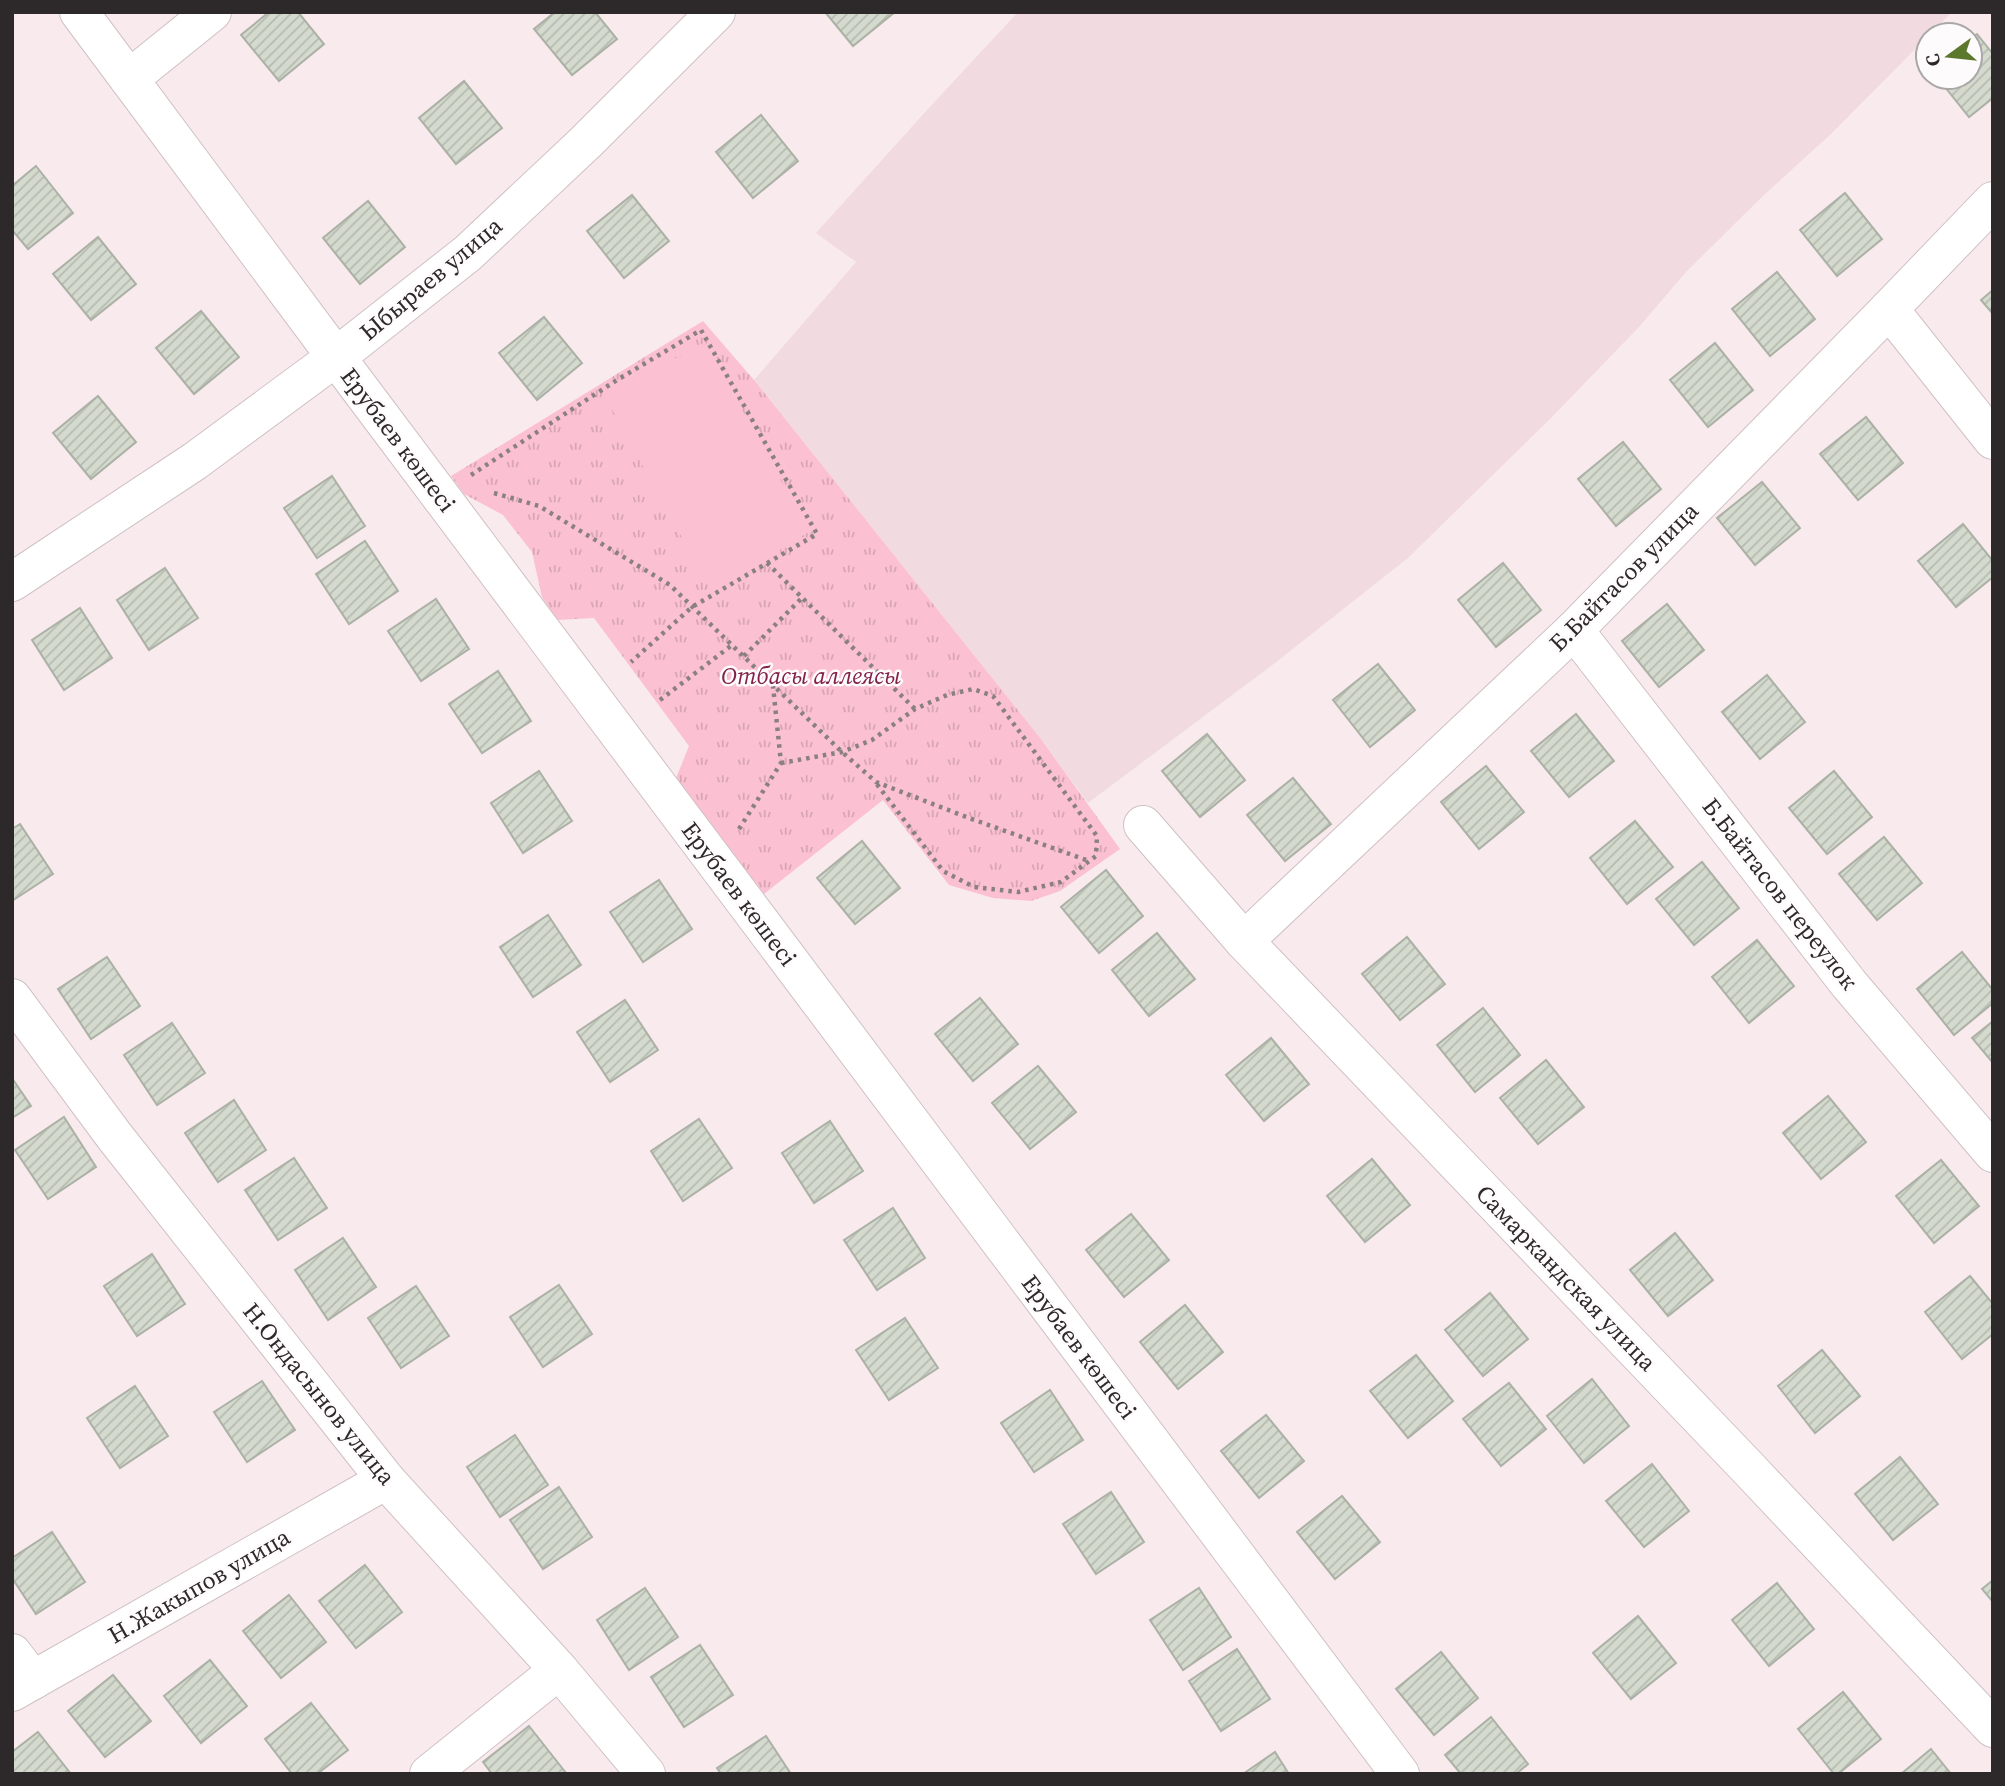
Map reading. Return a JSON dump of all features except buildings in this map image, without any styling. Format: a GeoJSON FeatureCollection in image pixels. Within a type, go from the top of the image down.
{"type":"FeatureCollection","features":[{"type":"Feature","properties":{"kind":"street","name":"Ерубаев көшесі"},"geometry":{"type":"LineString","coordinates":[[79,12],[1400,1774]]}},
{"type":"Feature","properties":{"kind":"street"},"geometry":{"type":"LineString","coordinates":[[129,79],[212,12]]}},
{"type":"Feature","properties":{"kind":"street","name":"Ыбыраев улица"},"geometry":{"type":"LineString","coordinates":[[12,582],[195,461],[336,357],[468,253],[586,142],[716,12]]}},
{"type":"Feature","properties":{"kind":"street","name":"Б.Байтасов улица"},"geometry":{"type":"LineString","coordinates":[[1244,941],[1574,630],[1993,201]]}},
{"type":"Feature","properties":{"kind":"street"},"geometry":{"type":"LineString","coordinates":[[1889,309],[1993,440]]}},
{"type":"Feature","properties":{"kind":"street","name":"Б.Байтасов переулок"},"geometry":{"type":"LineString","coordinates":[[1574,630],[1849,984],[1993,1153]]}},
{"type":"Feature","properties":{"kind":"street","name":"Самаркандская улица"},"geometry":{"type":"LineString","coordinates":[[1143,825],[1244,941],[1993,1728]]}},
{"type":"Feature","properties":{"kind":"street","name":"Н.Ондасынов улица"},"geometry":{"type":"LineString","coordinates":[[12,998],[115,1137],[386,1480],[559,1670],[646,1774]]}},
{"type":"Feature","properties":{"kind":"street","name":"Н.Жакыпов улица"},"geometry":{"type":"LineString","coordinates":[[19,1675],[386,1480]]}},
{"type":"Feature","properties":{"kind":"street"},"geometry":{"type":"LineString","coordinates":[[429,1774],[559,1670]]}},
{"type":"Feature","properties":{"kind":"path"},"geometry":{"type":"LineString","coordinates":[[464,479],[617,380],[701,330],[817,534],[692,607],[631,662]]}},
{"type":"Feature","properties":{"kind":"path"},"geometry":{"type":"LineString","coordinates":[[494,494],[539,506],[670,585],[842,752],[876,782],[943,871],[974,887],[1018,892],[1061,882],[1096,856],[1097,836],[993,696],[973,689],[947,695],[915,709],[872,740],[842,752],[781,763]]}},
{"type":"Feature","properties":{"kind":"path"},"geometry":{"type":"LineString","coordinates":[[766,563],[915,709]]}},
{"type":"Feature","properties":{"kind":"path"},"geometry":{"type":"LineString","coordinates":[[744,656],[802,598]]}},
{"type":"Feature","properties":{"kind":"path"},"geometry":{"type":"LineString","coordinates":[[660,700],[732,645]]}},
{"type":"Feature","properties":{"kind":"path"},"geometry":{"type":"LineString","coordinates":[[734,836],[781,763],[773,685]]}},
{"type":"Feature","properties":{"kind":"path"},"geometry":{"type":"LineString","coordinates":[[876,782],[1089,861]]}},
{"type":"Feature","properties":{"kind":"shaded area"},"geometry":{"type":"Polygon","coordinates":[[[1018,12],[1952,12],[1943,21],[1914,21],[1914,50],[1832,133],[1686,272],[1639,327],[1551,418],[1408,558],[1275,663],[1088,803],[1041,739],[754,380],[856,262],[816,233],[1018,12]]]}},
{"type":"Feature","properties":{"kind":"green space","name":"Отбасы аллеясы"},"geometry":{"type":"Polygon","coordinates":[[[703,321],[754,380],[1041,739],[1120,849],[1060,891],[1031,901],[993,898],[949,885],[883,800],[764,894],[674,783],[689,746],[594,618],[557,620],[542,597],[532,552],[503,515],[464,494],[451,476],[703,321]]]}},
{"type":"Feature","properties":{"kind":"green space"},"geometry":{"type":"Polygon","coordinates":[[[705,342],[809,532],[709,587],[605,397],[705,342]]]}}]}
